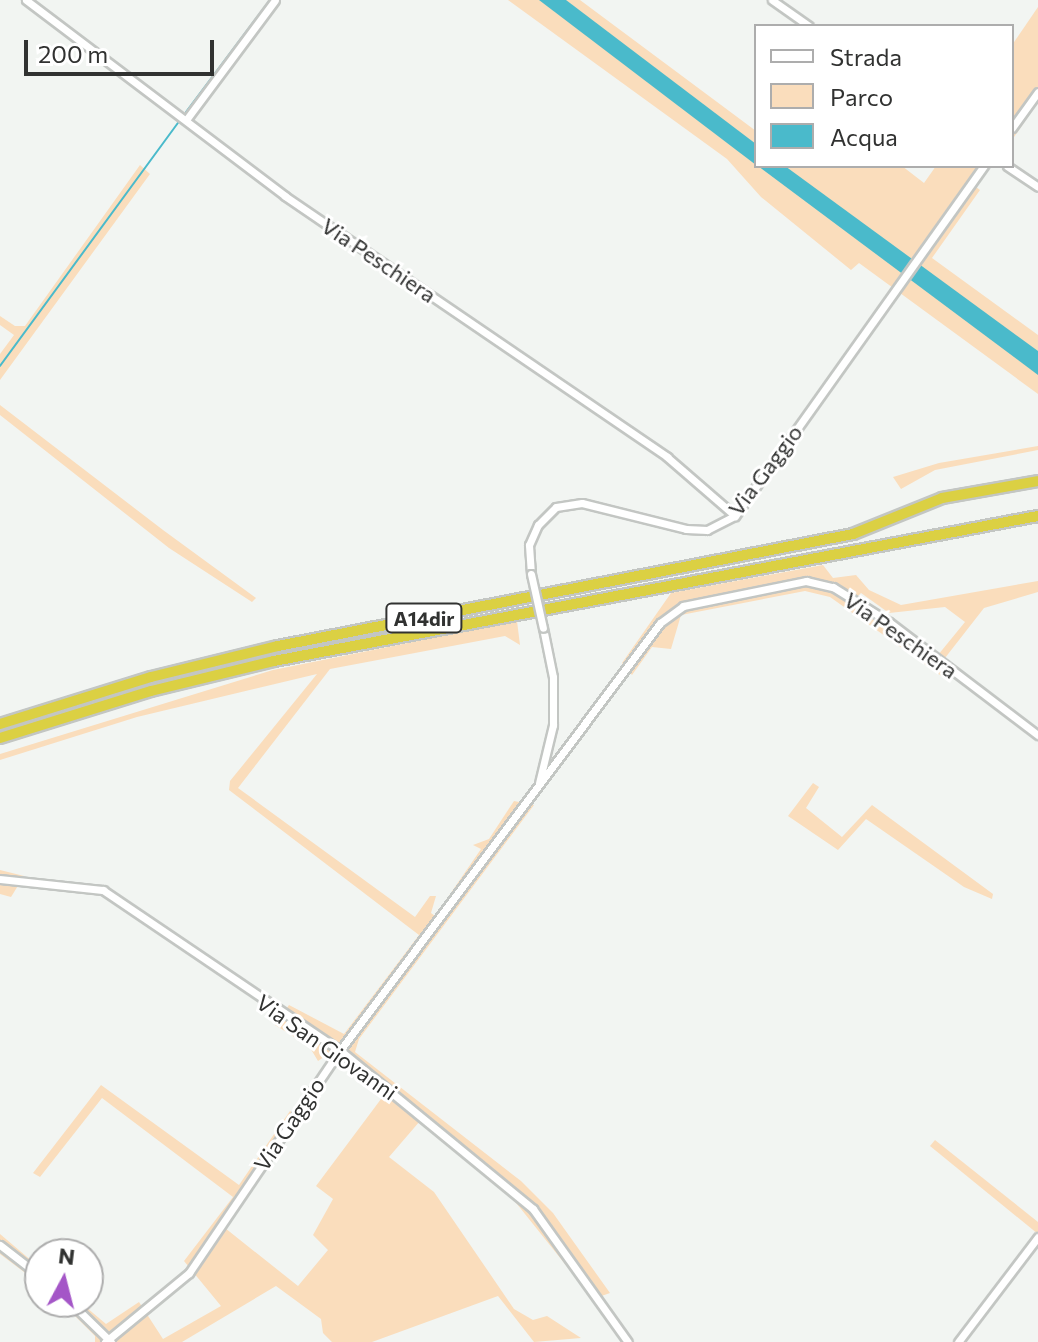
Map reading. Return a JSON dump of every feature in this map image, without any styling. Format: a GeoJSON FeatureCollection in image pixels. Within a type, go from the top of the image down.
{"type":"FeatureCollection","features":[{"type":"Feature","properties":{"kind":"highway","name":"A14dir"},"geometry":{"type":"LineString","coordinates":[[0,724],[151,677],[278,646],[853,534],[942,498],[1038,481]]}},
{"type":"Feature","properties":{"kind":"highway","name":"A14dir"},"geometry":{"type":"LineString","coordinates":[[0,738],[151,691],[274,661],[1038,516]]}},
{"type":"Feature","properties":{"kind":"street","name":"Via Peschiera"},"geometry":{"type":"LineString","coordinates":[[26,0],[285,196],[667,457],[735,516]]}},
{"type":"Feature","properties":{"kind":"street"},"geometry":{"type":"LineString","coordinates":[[186,120],[275,0]]}},
{"type":"Feature","properties":{"kind":"street"},"geometry":{"type":"LineString","coordinates":[[772,0],[806,24]]}},
{"type":"Feature","properties":{"kind":"street"},"geometry":{"type":"LineString","coordinates":[[1014,125],[1038,92]]}},
{"type":"Feature","properties":{"kind":"street","name":"Via Gaggio"},"geometry":{"type":"LineString","coordinates":[[537,788],[553,725],[553,677],[531,574],[529,545],[538,525],[556,507],[582,503],[686,529],[707,530],[735,516],[983,168]]}},
{"type":"Feature","properties":{"kind":"street"},"geometry":{"type":"LineString","coordinates":[[1010,168],[1038,187]]}},
{"type":"Feature","properties":{"kind":"street","name":"Via Peschiera"},"geometry":{"type":"LineString","coordinates":[[546,777],[660,623],[683,606],[806,581],[833,587],[889,622],[1038,735]]}},
{"type":"Feature","properties":{"kind":"street","name":"Via Gaggio"},"geometry":{"type":"LineString","coordinates":[[109,1341],[189,1273],[342,1052],[546,777]]}},
{"type":"Feature","properties":{"kind":"street","name":"Via San Giovanni"},"geometry":{"type":"LineString","coordinates":[[0,879],[103,890],[342,1052],[533,1209],[628,1342]]}},
{"type":"Feature","properties":{"kind":"street"},"geometry":{"type":"LineString","coordinates":[[958,1342],[1038,1237]]}},
{"type":"Feature","properties":{"kind":"street"},"geometry":{"type":"LineString","coordinates":[[0,1245],[24,1264]]}},
{"type":"Feature","properties":{"kind":"street"},"geometry":{"type":"LineString","coordinates":[[86,1318],[109,1341]]}},
{"type":"Feature","properties":{"kind":"green space"},"geometry":{"type":"Polygon","coordinates":[[[508,0],[580,0],[754,130],[754,168],[905,168],[924,183],[935,168],[978,168],[968,181],[980,190],[932,258],[1038,335],[1038,394],[859,263],[851,270],[761,197],[727,159],[508,0]]]}},
{"type":"Feature","properties":{"kind":"green space"},"geometry":{"type":"Polygon","coordinates":[[[1038,7],[1038,102],[1014,137],[1014,42],[1038,7]]]}},
{"type":"Feature","properties":{"kind":"green space"},"geometry":{"type":"Polygon","coordinates":[[[140,165],[150,174],[0,380],[0,354],[14,335],[0,325],[0,316],[15,326],[25,326],[140,165]]]}},
{"type":"Feature","properties":{"kind":"green space"},"geometry":{"type":"Polygon","coordinates":[[[0,405],[256,598],[252,602],[169,548],[0,415],[0,405]]]}},
{"type":"Feature","properties":{"kind":"green space"},"geometry":{"type":"Polygon","coordinates":[[[1038,446],[1038,450],[935,470],[901,489],[893,477],[939,463],[1038,446]]]}},
{"type":"Feature","properties":{"kind":"green space"},"geometry":{"type":"Polygon","coordinates":[[[823,565],[833,578],[856,575],[869,590],[901,605],[1038,581],[1038,592],[984,608],[945,658],[956,668],[947,680],[830,597],[805,591],[681,615],[671,649],[652,647],[632,675],[622,663],[671,593],[823,565]],[[861,593],[856,598],[938,655],[965,622],[945,607],[889,613],[861,593]]]}},
{"type":"Feature","properties":{"kind":"green space"},"geometry":{"type":"Polygon","coordinates":[[[517,621],[520,645],[505,636],[330,669],[238,788],[415,917],[430,896],[436,896],[431,913],[435,916],[481,849],[473,845],[489,839],[514,801],[534,805],[359,1039],[355,1052],[521,1181],[553,1213],[610,1293],[593,1299],[509,1194],[420,1121],[389,1157],[434,1192],[514,1309],[533,1320],[547,1316],[581,1338],[534,1342],[498,1296],[372,1342],[332,1342],[323,1333],[321,1319],[276,1286],[182,1342],[95,1342],[95,1336],[77,1318],[99,1318],[106,1324],[139,1302],[163,1339],[221,1306],[184,1261],[233,1197],[102,1098],[40,1177],[33,1173],[101,1085],[239,1185],[290,1111],[301,1119],[225,1228],[298,1286],[328,1250],[313,1235],[333,1199],[316,1186],[384,1095],[342,1057],[331,1052],[318,1061],[309,1046],[275,1025],[289,1005],[344,1034],[419,935],[229,790],[230,781],[317,674],[137,717],[0,760],[0,754],[273,670],[517,621]]]}},
{"type":"Feature","properties":{"kind":"green space"},"geometry":{"type":"Polygon","coordinates":[[[813,783],[819,787],[806,808],[842,837],[872,805],[993,894],[992,899],[964,887],[866,819],[838,850],[788,816],[813,783]]]}},
{"type":"Feature","properties":{"kind":"green space"},"geometry":{"type":"Polygon","coordinates":[[[0,870],[24,876],[11,897],[0,894],[0,870]]]}},
{"type":"Feature","properties":{"kind":"green space"},"geometry":{"type":"Polygon","coordinates":[[[935,1140],[1038,1222],[1038,1234],[930,1146],[935,1140]]]}},
{"type":"Feature","properties":{"kind":"green space"},"geometry":{"type":"Polygon","coordinates":[[[0,1234],[24,1254],[24,1272],[0,1254],[0,1234]]]}},
{"type":"Feature","properties":{"kind":"water"},"geometry":{"type":"Polygon","coordinates":[[[539,0],[566,0],[754,142],[754,163],[539,0]]]}},
{"type":"Feature","properties":{"kind":"water"},"geometry":{"type":"Polygon","coordinates":[[[761,168],[788,168],[1038,351],[1038,375],[761,168]]]}},
{"type":"Feature","properties":{"kind":"waterway"},"geometry":{"type":"LineString","coordinates":[[186,112],[270,0]]}},
{"type":"Feature","properties":{"kind":"waterway"},"geometry":{"type":"LineString","coordinates":[[0,366],[179,121]]}},
{"type":"Feature","properties":{"kind":"waterway"},"geometry":{"type":"LineString","coordinates":[[1035,1249],[1038,1245]]}}]}
